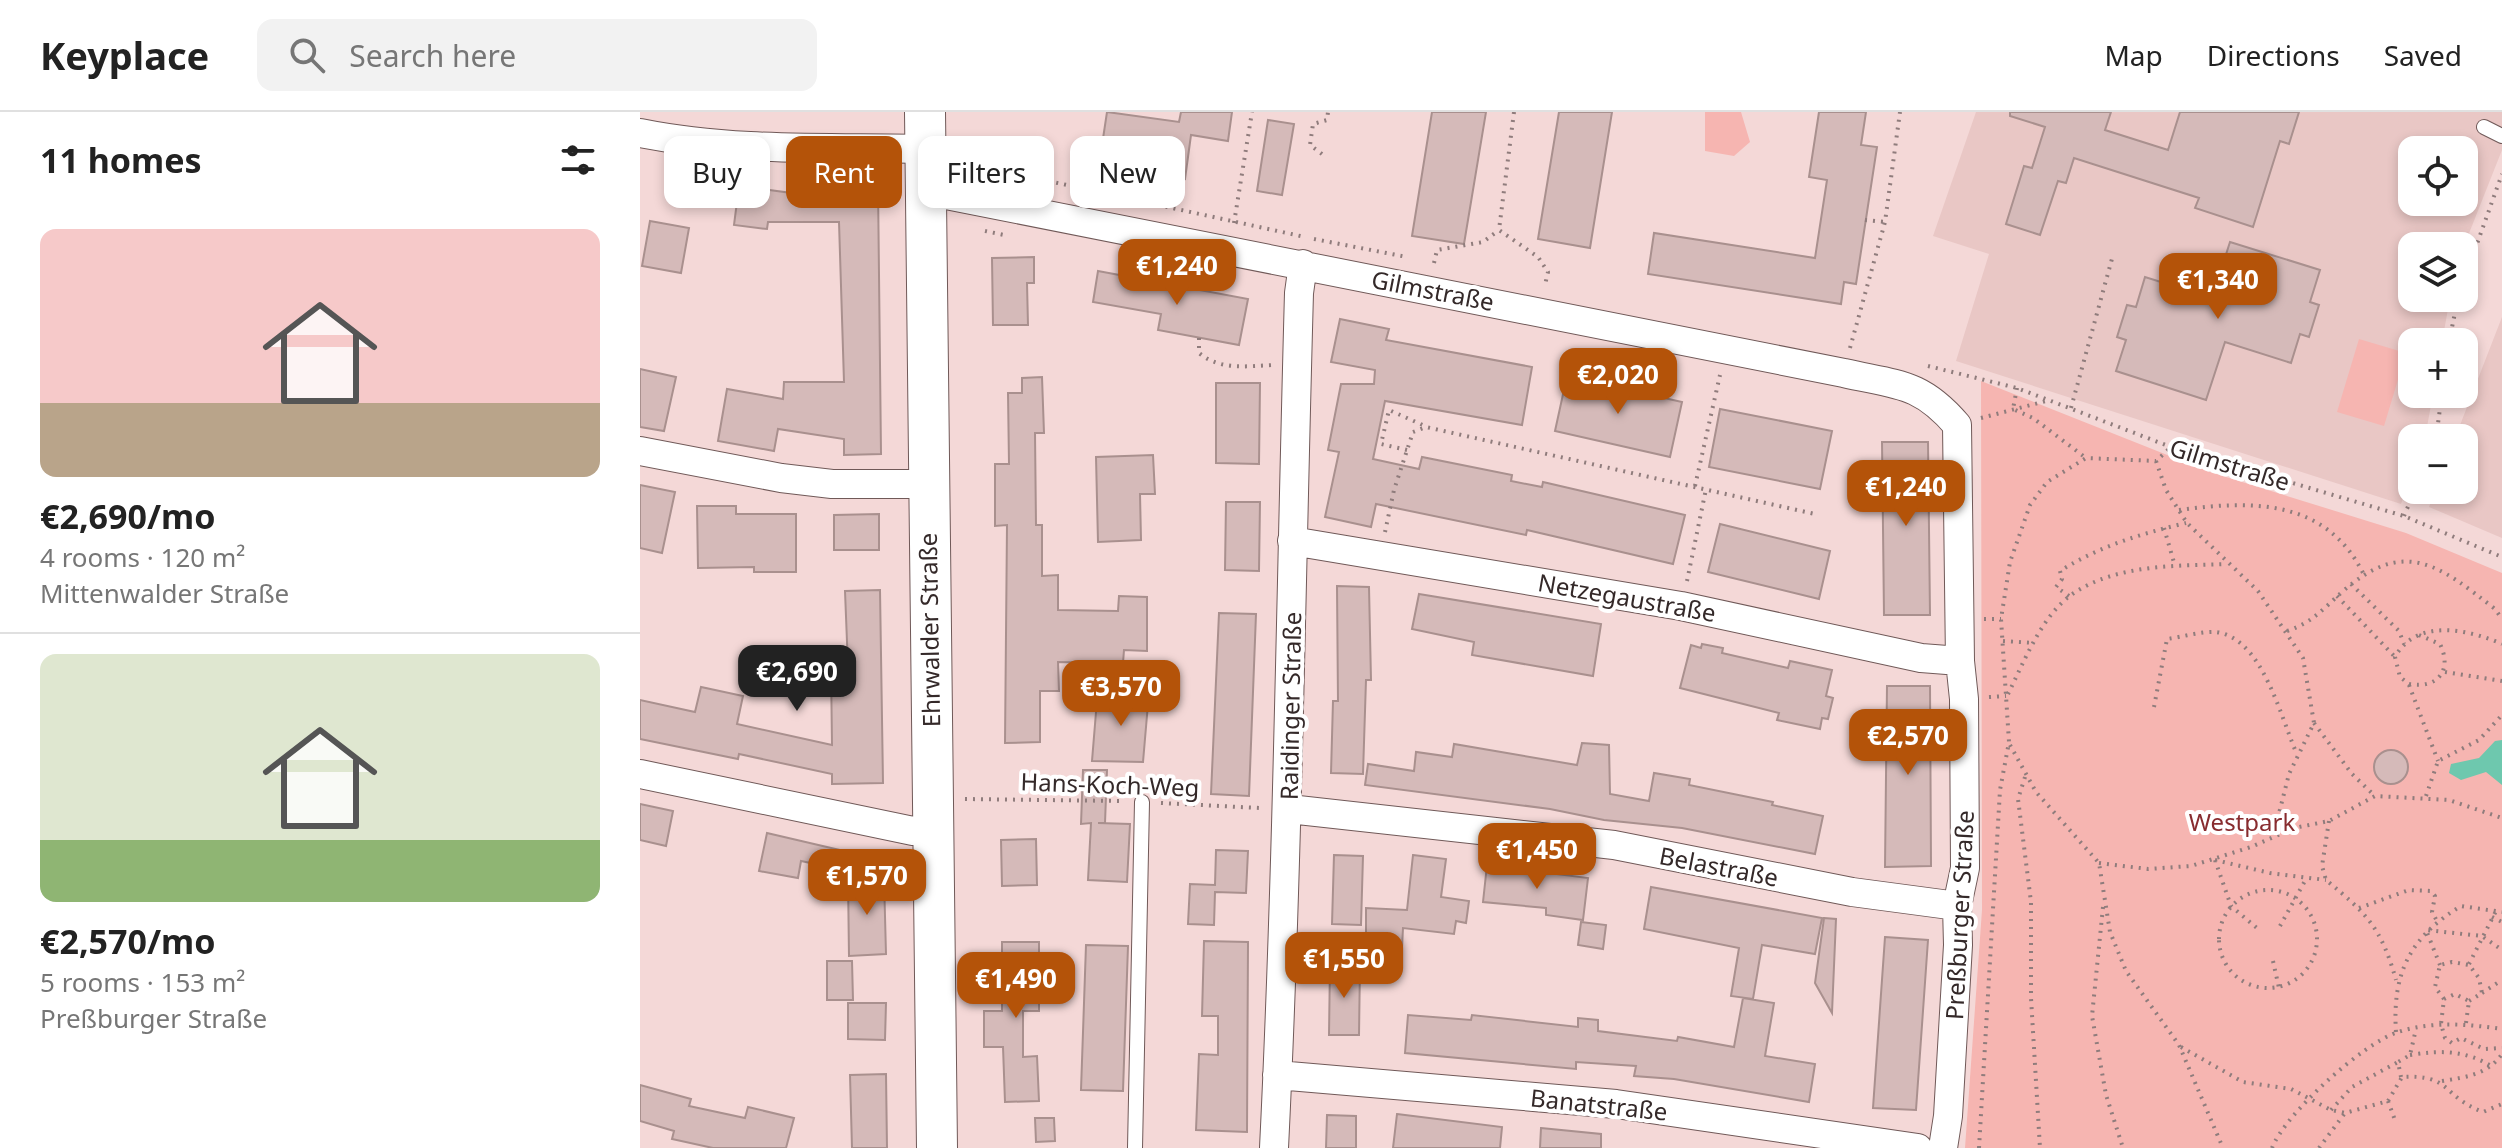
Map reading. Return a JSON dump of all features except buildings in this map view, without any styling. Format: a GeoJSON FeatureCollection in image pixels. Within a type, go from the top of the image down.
{"type":"FeatureCollection","features":[{"type":"Feature","properties":{"kind":"street"},"geometry":{"type":"LineString","coordinates":[[640,133],[674,140],[807,150],[925,130]]}},
{"type":"Feature","properties":{"kind":"street","name":"Ehrwalder Straße"},"geometry":{"type":"LineString","coordinates":[[926,208],[937,1148]]}},
{"type":"Feature","properties":{"kind":"street","name":"Gilmstraße"},"geometry":{"type":"LineString","coordinates":[[1014,208],[1918,390],[1936,401],[1957,425]]}},
{"type":"Feature","properties":{"kind":"street","name":"Raidinger Straße"},"geometry":{"type":"LineString","coordinates":[[1274,1148],[1289,809],[1292,541],[1303,264]]}},
{"type":"Feature","properties":{"kind":"street","name":"Preßburger Straße"},"geometry":{"type":"LineString","coordinates":[[1943,1148],[1951,1070],[1957,906],[1965,868],[1957,425]]}},
{"type":"Feature","properties":{"kind":"street"},"geometry":{"type":"LineString","coordinates":[[640,451],[781,478],[832,484],[927,484]]}},
{"type":"Feature","properties":{"kind":"street","name":"Netzegaustraße"},"geometry":{"type":"LineString","coordinates":[[1292,541],[1681,606],[1921,658],[1960,661]]}},
{"type":"Feature","properties":{"kind":"street"},"geometry":{"type":"LineString","coordinates":[[640,774],[913,831],[932,814]]}},
{"type":"Feature","properties":{"kind":"street","name":"Belastraße"},"geometry":{"type":"LineString","coordinates":[[1289,809],[1614,845],[1852,892],[1957,906]]}},
{"type":"Feature","properties":{"kind":"street","name":"Banatstraße"},"geometry":{"type":"LineString","coordinates":[[1277,1075],[1616,1104],[1918,1148]]}},
{"type":"Feature","properties":{"kind":"lane"},"geometry":{"type":"LineString","coordinates":[[2484,127],[2502,136]]}},
{"type":"Feature","properties":{"kind":"lane"},"geometry":{"type":"LineString","coordinates":[[1135,1148],[1142,802]]}},
{"type":"Feature","properties":{"kind":"path"},"geometry":{"type":"LineString","coordinates":[[1234,223],[1252,112]]}},
{"type":"Feature","properties":{"kind":"path"},"geometry":{"type":"LineString","coordinates":[[1322,154],[1310,145],[1313,124],[1327,120],[1328,112]]}},
{"type":"Feature","properties":{"kind":"path"},"geometry":{"type":"LineString","coordinates":[[1434,263],[1437,250],[1483,242],[1499,230],[1514,112]]}},
{"type":"Feature","properties":{"kind":"path"},"geometry":{"type":"LineString","coordinates":[[1853,337],[1885,222],[1900,112]]}},
{"type":"Feature","properties":{"kind":"path"},"geometry":{"type":"LineString","coordinates":[[2478,241],[2502,174]]}},
{"type":"Feature","properties":{"kind":"path"},"geometry":{"type":"LineString","coordinates":[[1865,220],[1885,222]]}},
{"type":"Feature","properties":{"kind":"path"},"geometry":{"type":"LineString","coordinates":[[1499,230],[1538,257],[1548,272],[1545,285]]}},
{"type":"Feature","properties":{"kind":"path"},"geometry":{"type":"LineString","coordinates":[[2071,408],[2113,255]]}},
{"type":"Feature","properties":{"kind":"path"},"geometry":{"type":"LineString","coordinates":[[1199,338],[1199,353],[1210,362],[1229,367],[1297,364]]}},
{"type":"Feature","properties":{"kind":"path"},"geometry":{"type":"LineString","coordinates":[[1695,487],[1720,375]]}},
{"type":"Feature","properties":{"kind":"path"},"geometry":{"type":"LineString","coordinates":[[2017,388],[2013,409],[2033,418],[2086,458]]}},
{"type":"Feature","properties":{"kind":"path","name":"Gilmstraße"},"geometry":{"type":"LineString","coordinates":[[1957,425],[2052,400],[2171,447],[2404,516],[2502,557]]}},
{"type":"Feature","properties":{"kind":"path"},"geometry":{"type":"LineString","coordinates":[[1407,450],[1381,444],[1389,410],[1426,427],[1815,514]]}},
{"type":"Feature","properties":{"kind":"path"},"geometry":{"type":"LineString","coordinates":[[1381,554],[1394,490],[1413,432],[1426,427]]}},
{"type":"Feature","properties":{"kind":"path"},"geometry":{"type":"LineString","coordinates":[[1979,1148],[2000,790],[2009,742],[2001,619],[2010,562],[2030,505],[2047,482],[2086,458],[2156,461],[2171,447]]}},
{"type":"Feature","properties":{"kind":"path"},"geometry":{"type":"LineString","coordinates":[[2156,461],[2166,490],[2187,523],[2258,591],[2287,631],[2303,658],[2314,723],[2352,774],[2375,796]]}},
{"type":"Feature","properties":{"kind":"path"},"geometry":{"type":"LineString","coordinates":[[1681,606],[1706,489]]}},
{"type":"Feature","properties":{"kind":"path"},"geometry":{"type":"LineString","coordinates":[[2179,510],[2243,504],[2286,509],[2325,528],[2351,548],[2364,575]]}},
{"type":"Feature","properties":{"kind":"path"},"geometry":{"type":"LineString","coordinates":[[2404,516],[2409,504]]}},
{"type":"Feature","properties":{"kind":"path"},"geometry":{"type":"LineString","coordinates":[[2069,596],[2056,587],[2062,579],[2060,571],[2092,551],[2187,523]]}},
{"type":"Feature","properties":{"kind":"path"},"geometry":{"type":"LineString","coordinates":[[2164,528],[2175,566]]}},
{"type":"Feature","properties":{"kind":"path"},"geometry":{"type":"LineString","coordinates":[[2287,631],[2311,622],[2351,584],[2384,563],[2409,561],[2436,566],[2486,601],[2502,619]]}},
{"type":"Feature","properties":{"kind":"path"},"geometry":{"type":"LineString","coordinates":[[2006,696],[2035,643],[2069,596],[2103,579],[2154,567],[2227,564]]}},
{"type":"Feature","properties":{"kind":"path"},"geometry":{"type":"LineString","coordinates":[[2351,584],[2399,631],[2404,644]]}},
{"type":"Feature","properties":{"kind":"path"},"geometry":{"type":"LineString","coordinates":[[2337,596],[2395,657],[2400,677],[2409,684],[2438,761],[2426,796]]}},
{"type":"Feature","properties":{"kind":"path"},"geometry":{"type":"LineString","coordinates":[[2395,657],[2404,644],[2419,635],[2442,630],[2464,632],[2502,644]]}},
{"type":"Feature","properties":{"kind":"path"},"geometry":{"type":"LineString","coordinates":[[2154,707],[2167,639],[2217,632],[2248,646],[2275,696],[2296,753]]}},
{"type":"Feature","properties":{"kind":"path"},"geometry":{"type":"LineString","coordinates":[[2409,684],[2434,683],[2445,672],[2446,656],[2440,644],[2419,635]]}},
{"type":"Feature","properties":{"kind":"path"},"geometry":{"type":"LineString","coordinates":[[2003,641],[2035,643]]}},
{"type":"Feature","properties":{"kind":"path"},"geometry":{"type":"LineString","coordinates":[[2445,672],[2502,681]]}},
{"type":"Feature","properties":{"kind":"path"},"geometry":{"type":"LineString","coordinates":[[2438,761],[2479,740],[2502,716]]}},
{"type":"Feature","properties":{"kind":"path"},"geometry":{"type":"LineString","coordinates":[[2273,837],[2296,753],[2314,723]]}},
{"type":"Feature","properties":{"kind":"path"},"geometry":{"type":"LineString","coordinates":[[2009,742],[2026,776],[2064,826],[2099,863],[2110,932],[2126,971],[2179,1045],[2223,1148]]}},
{"type":"Feature","properties":{"kind":"path"},"geometry":{"type":"LineString","coordinates":[[2026,776],[2018,799],[2031,902],[2031,998],[2040,1148]]}},
{"type":"Feature","properties":{"kind":"path"},"geometry":{"type":"LineString","coordinates":[[2099,863],[2148,869],[2215,860],[2273,837],[2329,821],[2375,796],[2426,796],[2502,818]]}},
{"type":"Feature","properties":{"kind":"path","name":"Hans-Koch-Weg"},"geometry":{"type":"LineString","coordinates":[[932,814],[1142,802],[1289,809]]}},
{"type":"Feature","properties":{"kind":"path"},"geometry":{"type":"LineString","coordinates":[[2329,821],[2322,866],[2326,880],[2359,908],[2389,954],[2397,983],[2396,1032]]}},
{"type":"Feature","properties":{"kind":"path"},"geometry":{"type":"LineString","coordinates":[[2215,860],[2306,879],[2326,880]]}},
{"type":"Feature","properties":{"kind":"path"},"geometry":{"type":"LineString","coordinates":[[2215,860],[2231,906],[2258,929]]}},
{"type":"Feature","properties":{"kind":"path"},"geometry":{"type":"LineString","coordinates":[[2280,926],[2306,879]]}},
{"type":"Feature","properties":{"kind":"path"},"geometry":{"type":"LineString","coordinates":[[2275,889],[2298,896],[2312,913],[2317,930],[2316,949],[2309,968],[2296,981],[2279,988],[2260,988],[2241,980],[2226,967],[2219,947],[2222,924],[2231,906],[2251,892],[2275,889]]}},
{"type":"Feature","properties":{"kind":"path"},"geometry":{"type":"LineString","coordinates":[[2359,908],[2409,890],[2431,891],[2435,896],[2432,912],[2437,921]]}},
{"type":"Feature","properties":{"kind":"path"},"geometry":{"type":"LineString","coordinates":[[2104,901],[2092,1016],[2106,1095],[2125,1148]]}},
{"type":"Feature","properties":{"kind":"path"},"geometry":{"type":"LineString","coordinates":[[2397,983],[2410,953],[2426,930],[2437,921],[2461,906],[2499,910]]}},
{"type":"Feature","properties":{"kind":"path"},"geometry":{"type":"LineString","coordinates":[[2469,965],[2492,917],[2499,910]]}},
{"type":"Feature","properties":{"kind":"path"},"geometry":{"type":"LineString","coordinates":[[2492,917],[2502,922]]}},
{"type":"Feature","properties":{"kind":"path"},"geometry":{"type":"LineString","coordinates":[[2426,930],[2482,936],[2502,950]]}},
{"type":"Feature","properties":{"kind":"path"},"geometry":{"type":"LineString","coordinates":[[2426,930],[2440,965],[2435,987],[2444,999],[2441,1024],[2445,1038],[2452,1043],[2461,1038],[2484,1049],[2502,1048]]}},
{"type":"Feature","properties":{"kind":"path"},"geometry":{"type":"LineString","coordinates":[[2273,961],[2279,988]]}},
{"type":"Feature","properties":{"kind":"path"},"geometry":{"type":"LineString","coordinates":[[2440,965],[2452,962],[2469,965],[2479,978],[2482,993]]}},
{"type":"Feature","properties":{"kind":"path"},"geometry":{"type":"LineString","coordinates":[[2469,1001],[2502,980]]}},
{"type":"Feature","properties":{"kind":"path"},"geometry":{"type":"LineString","coordinates":[[2444,999],[2455,994],[2469,1001]]}},
{"type":"Feature","properties":{"kind":"path"},"geometry":{"type":"LineString","coordinates":[[2466,1023],[2469,1001]]}},
{"type":"Feature","properties":{"kind":"path"},"geometry":{"type":"LineString","coordinates":[[2272,1148],[2308,1097],[2377,1043],[2396,1032],[2466,1023],[2502,1029]]}},
{"type":"Feature","properties":{"kind":"path"},"geometry":{"type":"LineString","coordinates":[[2410,1055],[2416,1029]]}},
{"type":"Feature","properties":{"kind":"path"},"geometry":{"type":"LineString","coordinates":[[2179,1045],[2243,1082],[2291,1089],[2331,1110],[2345,1113],[2388,1101],[2402,1077],[2398,1062]]}},
{"type":"Feature","properties":{"kind":"path"},"geometry":{"type":"LineString","coordinates":[[2331,1110],[2352,1087],[2410,1055],[2447,1051],[2471,1054],[2493,1067]]}},
{"type":"Feature","properties":{"kind":"path"},"geometry":{"type":"LineString","coordinates":[[2402,1077],[2425,1076],[2442,1081],[2470,1077],[2493,1067],[2502,1054]]}},
{"type":"Feature","properties":{"kind":"path"},"geometry":{"type":"LineString","coordinates":[[2442,1081],[2464,1104],[2483,1112],[2502,1104]]}},
{"type":"Feature","properties":{"kind":"path"},"geometry":{"type":"LineString","coordinates":[[2388,1101],[2396,1123]]}},
{"type":"Feature","properties":{"kind":"path"},"geometry":{"type":"LineString","coordinates":[[2319,1148],[2345,1113]]}},
{"type":"Feature","properties":{"kind":"shaded area"},"geometry":{"type":"Polygon","coordinates":[[[1976,112],[2502,112],[2502,150],[2478,211],[2478,136],[2398,136],[2398,216],[2476,216],[2470,232],[2398,232],[2398,312],[2447,312],[2445,328],[2398,328],[2398,408],[2430,408],[2428,424],[2398,424],[2398,503],[1956,361],[1989,254],[1933,236],[1976,112]]]}},
{"type":"Feature","properties":{"kind":"shaded area"},"geometry":{"type":"Polygon","coordinates":[[[2502,317],[2502,538],[2429,507],[2430,504],[2478,504],[2478,424],[2460,424],[2467,408],[2478,408],[2478,379],[2502,317]]]}},
{"type":"Feature","properties":{"kind":"shaded area"},"geometry":{"type":"Polygon","coordinates":[[[2502,740],[2502,785],[2486,772],[2461,780],[2449,773],[2451,764],[2479,758],[2495,741],[2502,740]]]}},
{"type":"Feature","properties":{"kind":"green space"},"geometry":{"type":"Polygon","coordinates":[[[1705,112],[1741,112],[1750,142],[1734,156],[1705,151],[1705,112]]]}},
{"type":"Feature","properties":{"kind":"green space"},"geometry":{"type":"Polygon","coordinates":[[[2359,339],[2398,351],[2398,380],[2384,426],[2337,412],[2359,339]]]}},
{"type":"Feature","properties":{"kind":"green space","name":"Westpark"},"geometry":{"type":"Polygon","coordinates":[[[1981,381],[2210,472],[2406,533],[2502,573],[2502,1148],[1965,1148],[1982,910],[1981,381]]]}}]}
